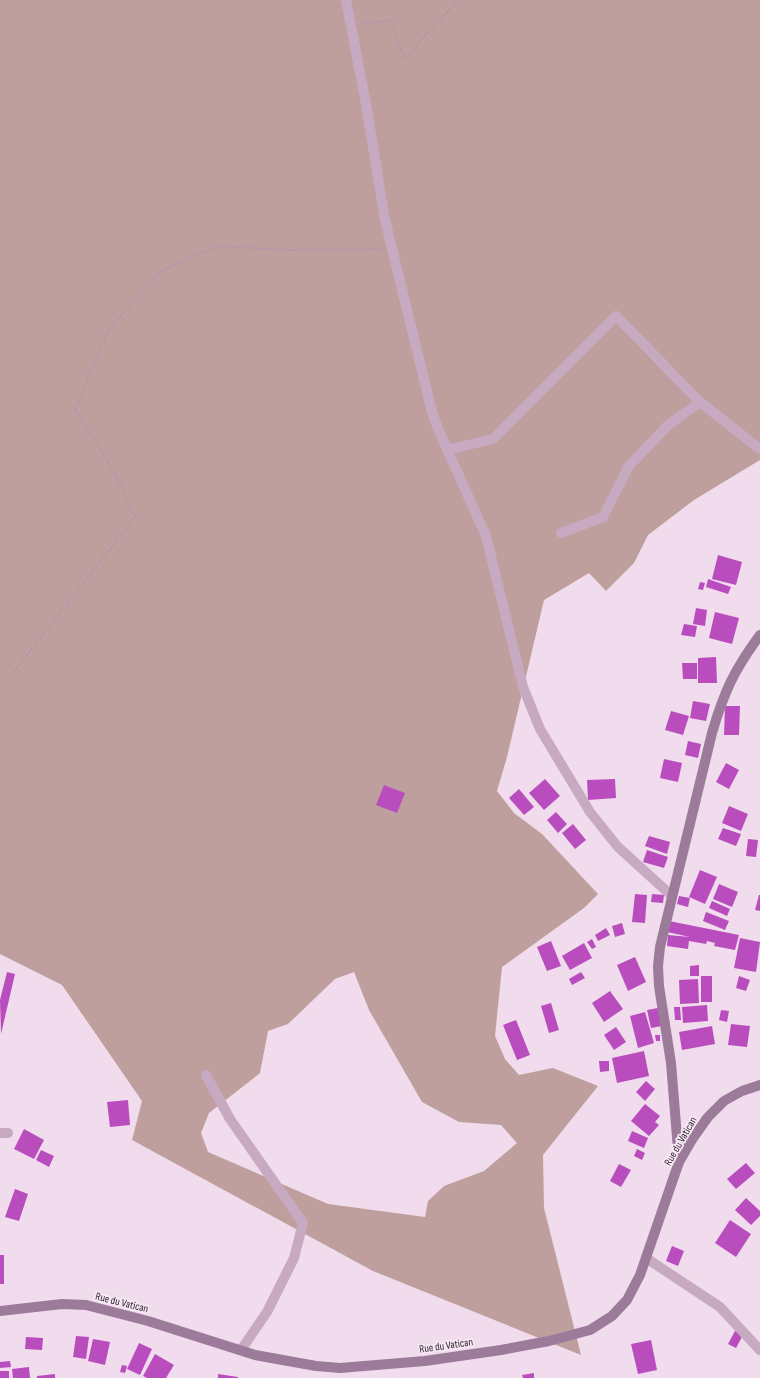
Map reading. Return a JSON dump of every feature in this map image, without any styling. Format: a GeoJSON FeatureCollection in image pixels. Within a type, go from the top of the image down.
{"type":"FeatureCollection","features":[{"type":"Feature","properties":{"kind":"street"},"geometry":{"type":"LineString","coordinates":[[346,0],[392,248],[432,412],[447,450],[486,536],[523,687],[540,729],[590,812],[623,852],[672,896]]}},
{"type":"Feature","properties":{"kind":"street"},"geometry":{"type":"LineString","coordinates":[[447,450],[493,439],[616,316],[700,402],[760,449]]}},
{"type":"Feature","properties":{"kind":"street"},"geometry":{"type":"LineString","coordinates":[[561,533],[603,518],[629,466],[668,425],[700,402]]}},
{"type":"Feature","properties":{"kind":"street"},"geometry":{"type":"LineString","coordinates":[[679,1162],[671,1063],[659,986],[660,947],[722,700],[744,655],[760,634]]}},
{"type":"Feature","properties":{"kind":"street"},"geometry":{"type":"LineString","coordinates":[[206,1075],[230,1119],[303,1223],[294,1258],[267,1312],[241,1350]]}},
{"type":"Feature","properties":{"kind":"street","name":"Rue du Vatican"},"geometry":{"type":"LineString","coordinates":[[0,1312],[62,1304],[86,1305],[148,1321],[241,1350],[316,1366],[340,1368],[425,1361],[549,1340],[590,1330],[612,1316],[627,1300],[640,1275],[679,1162],[708,1117],[724,1101],[742,1091],[760,1085]]}},
{"type":"Feature","properties":{"kind":"street"},"geometry":{"type":"LineString","coordinates":[[646,1258],[720,1307],[760,1350]]}},
{"type":"Feature","properties":{"kind":"path"},"geometry":{"type":"LineString","coordinates":[[351,25],[390,20],[405,58],[458,0]]}},
{"type":"Feature","properties":{"kind":"path"},"geometry":{"type":"LineString","coordinates":[[9,678],[135,517],[113,470],[75,410],[108,331],[159,272],[218,246],[285,250],[392,248]]}},
{"type":"Feature","properties":{"kind":"shaded area"},"geometry":{"type":"Polygon","coordinates":[[[0,0],[760,0],[760,460],[694,500],[648,535],[634,563],[606,591],[589,573],[544,600],[507,757],[497,791],[514,813],[542,834],[598,894],[584,908],[502,967],[495,1036],[505,1059],[519,1075],[553,1068],[598,1086],[543,1155],[544,1208],[581,1355],[373,1271],[132,1140],[142,1101],[62,985],[0,954],[0,0]],[[354,972],[335,979],[288,1024],[268,1031],[260,1073],[209,1113],[201,1133],[208,1152],[328,1204],[425,1217],[428,1201],[444,1186],[484,1171],[517,1143],[501,1125],[459,1122],[422,1102],[369,1010],[354,972]]]}},
{"type":"Feature","properties":{"kind":"building"},"geometry":{"type":"Polygon","coordinates":[[[718,555],[742,562],[736,585],[712,579],[718,555]]]}},
{"type":"Feature","properties":{"kind":"building"},"geometry":{"type":"Polygon","coordinates":[[[708,579],[731,587],[728,594],[706,587],[708,579]]]}},
{"type":"Feature","properties":{"kind":"building"},"geometry":{"type":"Polygon","coordinates":[[[700,582],[705,583],[703,590],[698,589],[700,582]]]}},
{"type":"Feature","properties":{"kind":"building"},"geometry":{"type":"Polygon","coordinates":[[[696,608],[707,610],[705,626],[693,624],[696,608]]]}},
{"type":"Feature","properties":{"kind":"building"},"geometry":{"type":"Polygon","coordinates":[[[715,612],[739,618],[732,644],[709,638],[715,612]]]}},
{"type":"Feature","properties":{"kind":"building"},"geometry":{"type":"Polygon","coordinates":[[[684,624],[697,626],[695,637],[681,635],[684,624]]]}},
{"type":"Feature","properties":{"kind":"building"},"geometry":{"type":"Polygon","coordinates":[[[716,657],[717,683],[698,683],[698,658],[716,657]]]}},
{"type":"Feature","properties":{"kind":"building"},"geometry":{"type":"Polygon","coordinates":[[[682,663],[697,663],[697,679],[683,679],[682,663]]]}},
{"type":"Feature","properties":{"kind":"building"},"geometry":{"type":"Polygon","coordinates":[[[693,701],[710,704],[706,721],[690,718],[693,701]]]}},
{"type":"Feature","properties":{"kind":"building"},"geometry":{"type":"Polygon","coordinates":[[[725,706],[740,706],[739,735],[724,735],[725,706]]]}},
{"type":"Feature","properties":{"kind":"building"},"geometry":{"type":"Polygon","coordinates":[[[671,711],[689,716],[683,735],[665,730],[671,711]]]}},
{"type":"Feature","properties":{"kind":"building"},"geometry":{"type":"Polygon","coordinates":[[[688,741],[701,744],[698,758],[685,755],[688,741]]]}},
{"type":"Feature","properties":{"kind":"building"},"geometry":{"type":"Polygon","coordinates":[[[664,759],[682,763],[678,782],[660,778],[664,759]]]}},
{"type":"Feature","properties":{"kind":"building"},"geometry":{"type":"Polygon","coordinates":[[[726,763],[739,770],[729,789],[716,782],[726,763]]]}},
{"type":"Feature","properties":{"kind":"building"},"geometry":{"type":"Polygon","coordinates":[[[545,779],[560,796],[544,810],[529,793],[545,779]]]}},
{"type":"Feature","properties":{"kind":"building"},"geometry":{"type":"Polygon","coordinates":[[[615,779],[616,798],[588,800],[587,780],[615,779]]]}},
{"type":"Feature","properties":{"kind":"building"},"geometry":{"type":"Polygon","coordinates":[[[384,785],[405,793],[397,813],[376,805],[384,785]]]}},
{"type":"Feature","properties":{"kind":"building"},"geometry":{"type":"Polygon","coordinates":[[[519,789],[534,807],[524,815],[509,798],[519,789]]]}},
{"type":"Feature","properties":{"kind":"building"},"geometry":{"type":"Polygon","coordinates":[[[729,806],[748,814],[741,831],[722,823],[729,806]]]}},
{"type":"Feature","properties":{"kind":"building"},"geometry":{"type":"Polygon","coordinates":[[[556,812],[567,824],[558,833],[547,820],[556,812]]]}},
{"type":"Feature","properties":{"kind":"building"},"geometry":{"type":"Polygon","coordinates":[[[573,824],[586,840],[575,849],[562,833],[573,824]]]}},
{"type":"Feature","properties":{"kind":"building"},"geometry":{"type":"Polygon","coordinates":[[[723,828],[741,834],[736,846],[718,839],[723,828]]]}},
{"type":"Feature","properties":{"kind":"building"},"geometry":{"type":"Polygon","coordinates":[[[649,836],[670,842],[667,854],[645,846],[649,836]]]}},
{"type":"Feature","properties":{"kind":"building"},"geometry":{"type":"Polygon","coordinates":[[[748,839],[758,840],[756,857],[746,856],[748,839]]]}},
{"type":"Feature","properties":{"kind":"building"},"geometry":{"type":"Polygon","coordinates":[[[647,850],[668,857],[664,868],[643,862],[647,850]]]}},
{"type":"Feature","properties":{"kind":"building"},"geometry":{"type":"Polygon","coordinates":[[[700,870],[717,877],[705,904],[689,897],[700,870]]]}},
{"type":"Feature","properties":{"kind":"building"},"geometry":{"type":"Polygon","coordinates":[[[719,884],[738,892],[732,907],[713,899],[719,884]]]}},
{"type":"Feature","properties":{"kind":"building"},"geometry":{"type":"Polygon","coordinates":[[[635,894],[647,895],[645,923],[632,922],[635,894]]]}},
{"type":"Feature","properties":{"kind":"building"},"geometry":{"type":"Polygon","coordinates":[[[652,894],[664,895],[663,903],[651,902],[652,894]]]}},
{"type":"Feature","properties":{"kind":"building"},"geometry":{"type":"Polygon","coordinates":[[[760,895],[760,911],[755,910],[760,895]]]}},
{"type":"Feature","properties":{"kind":"building"},"geometry":{"type":"Polygon","coordinates":[[[679,896],[690,898],[688,907],[677,904],[679,896]]]}},
{"type":"Feature","properties":{"kind":"building"},"geometry":{"type":"Polygon","coordinates":[[[712,901],[730,909],[727,916],[709,908],[712,901]]]}},
{"type":"Feature","properties":{"kind":"building"},"geometry":{"type":"Polygon","coordinates":[[[706,912],[729,921],[725,930],[703,921],[706,912]]]}},
{"type":"Feature","properties":{"kind":"building"},"geometry":{"type":"Polygon","coordinates":[[[669,921],[739,935],[735,950],[714,946],[715,943],[707,941],[706,944],[689,941],[688,949],[667,946],[668,935],[690,937],[667,932],[669,921]]]}},
{"type":"Feature","properties":{"kind":"building"},"geometry":{"type":"Polygon","coordinates":[[[622,923],[625,934],[615,937],[612,926],[622,923]]]}},
{"type":"Feature","properties":{"kind":"building"},"geometry":{"type":"Polygon","coordinates":[[[606,928],[610,935],[598,941],[595,935],[606,928]]]}},
{"type":"Feature","properties":{"kind":"building"},"geometry":{"type":"Polygon","coordinates":[[[740,938],[760,942],[756,972],[734,968],[740,938]]]}},
{"type":"Feature","properties":{"kind":"building"},"geometry":{"type":"Polygon","coordinates":[[[592,939],[596,947],[592,949],[587,942],[592,939]]]}},
{"type":"Feature","properties":{"kind":"building"},"geometry":{"type":"Polygon","coordinates":[[[551,941],[561,966],[547,971],[537,947],[551,941]]]}},
{"type":"Feature","properties":{"kind":"building"},"geometry":{"type":"Polygon","coordinates":[[[584,943],[592,958],[570,970],[562,956],[584,943]]]}},
{"type":"Feature","properties":{"kind":"building"},"geometry":{"type":"Polygon","coordinates":[[[635,957],[646,982],[628,991],[617,965],[635,957]]]}},
{"type":"Feature","properties":{"kind":"building"},"geometry":{"type":"Polygon","coordinates":[[[699,965],[699,976],[690,976],[690,966],[699,965]]]}},
{"type":"Feature","properties":{"kind":"building"},"geometry":{"type":"Polygon","coordinates":[[[7,972],[15,974],[1,1034],[0,1000],[7,972]]]}},
{"type":"Feature","properties":{"kind":"building"},"geometry":{"type":"Polygon","coordinates":[[[581,972],[585,978],[572,985],[569,979],[581,972]]]}},
{"type":"Feature","properties":{"kind":"building"},"geometry":{"type":"Polygon","coordinates":[[[701,976],[712,976],[712,1002],[701,1002],[701,976]]]}},
{"type":"Feature","properties":{"kind":"building"},"geometry":{"type":"Polygon","coordinates":[[[739,976],[750,980],[746,991],[736,988],[739,976]]]}},
{"type":"Feature","properties":{"kind":"building"},"geometry":{"type":"Polygon","coordinates":[[[698,979],[699,1003],[680,1004],[679,980],[698,979]]]}},
{"type":"Feature","properties":{"kind":"building"},"geometry":{"type":"Polygon","coordinates":[[[610,991],[623,1009],[604,1022],[592,1003],[610,991]]]}},
{"type":"Feature","properties":{"kind":"building"},"geometry":{"type":"Polygon","coordinates":[[[551,1003],[559,1030],[549,1033],[541,1006],[551,1003]]]}},
{"type":"Feature","properties":{"kind":"building"},"geometry":{"type":"Polygon","coordinates":[[[707,1005],[708,1021],[683,1023],[682,1007],[707,1005]]]}},
{"type":"Feature","properties":{"kind":"building"},"geometry":{"type":"Polygon","coordinates":[[[674,1007],[680,1007],[681,1020],[675,1020],[674,1007]]]}},
{"type":"Feature","properties":{"kind":"building"},"geometry":{"type":"Polygon","coordinates":[[[658,1008],[662,1026],[651,1028],[647,1010],[658,1008]]]}},
{"type":"Feature","properties":{"kind":"building"},"geometry":{"type":"Polygon","coordinates":[[[721,1010],[729,1011],[727,1022],[719,1020],[721,1010]]]}},
{"type":"Feature","properties":{"kind":"building"},"geometry":{"type":"Polygon","coordinates":[[[645,1012],[654,1043],[638,1048],[630,1016],[645,1012]]]}},
{"type":"Feature","properties":{"kind":"building"},"geometry":{"type":"Polygon","coordinates":[[[516,1020],[530,1055],[517,1060],[503,1025],[516,1020]]]}},
{"type":"Feature","properties":{"kind":"building"},"geometry":{"type":"Polygon","coordinates":[[[731,1024],[750,1026],[747,1047],[728,1045],[731,1024]]]}},
{"type":"Feature","properties":{"kind":"building"},"geometry":{"type":"Polygon","coordinates":[[[712,1026],[715,1044],[682,1050],[679,1032],[712,1026]]]}},
{"type":"Feature","properties":{"kind":"building"},"geometry":{"type":"Polygon","coordinates":[[[616,1027],[626,1042],[614,1050],[604,1035],[616,1027]]]}},
{"type":"Feature","properties":{"kind":"building"},"geometry":{"type":"Polygon","coordinates":[[[655,1035],[660,1035],[660,1041],[656,1041],[655,1035]]]}},
{"type":"Feature","properties":{"kind":"building"},"geometry":{"type":"Polygon","coordinates":[[[644,1051],[649,1076],[617,1083],[612,1058],[644,1051]]]}},
{"type":"Feature","properties":{"kind":"building"},"geometry":{"type":"Polygon","coordinates":[[[599,1061],[609,1061],[609,1071],[600,1072],[599,1061]]]}},
{"type":"Feature","properties":{"kind":"building"},"geometry":{"type":"Polygon","coordinates":[[[646,1081],[655,1089],[645,1101],[636,1092],[646,1081]]]}},
{"type":"Feature","properties":{"kind":"building"},"geometry":{"type":"Polygon","coordinates":[[[128,1100],[130,1125],[110,1127],[107,1102],[128,1100]]]}},
{"type":"Feature","properties":{"kind":"building"},"geometry":{"type":"Polygon","coordinates":[[[645,1104],[660,1116],[655,1122],[659,1125],[649,1136],[631,1121],[645,1104]]]}},
{"type":"Feature","properties":{"kind":"building"},"geometry":{"type":"Polygon","coordinates":[[[24,1129],[44,1140],[34,1159],[14,1149],[24,1129]]]}},
{"type":"Feature","properties":{"kind":"building"},"geometry":{"type":"Polygon","coordinates":[[[632,1131],[648,1138],[644,1148],[628,1141],[632,1131]]]}},
{"type":"Feature","properties":{"kind":"building"},"geometry":{"type":"Polygon","coordinates":[[[637,1149],[645,1153],[642,1160],[634,1156],[637,1149]]]}},
{"type":"Feature","properties":{"kind":"building"},"geometry":{"type":"Polygon","coordinates":[[[41,1150],[54,1156],[49,1167],[36,1160],[41,1150]]]}},
{"type":"Feature","properties":{"kind":"building"},"geometry":{"type":"Polygon","coordinates":[[[746,1163],[755,1173],[736,1189],[727,1179],[746,1163]]]}},
{"type":"Feature","properties":{"kind":"building"},"geometry":{"type":"Polygon","coordinates":[[[619,1164],[631,1170],[621,1187],[610,1181],[619,1164]]]}},
{"type":"Feature","properties":{"kind":"building"},"geometry":{"type":"Polygon","coordinates":[[[15,1189],[28,1194],[19,1221],[5,1217],[15,1189]]]}},
{"type":"Feature","properties":{"kind":"building"},"geometry":{"type":"Polygon","coordinates":[[[746,1198],[760,1211],[760,1216],[751,1225],[735,1210],[746,1198]]]}},
{"type":"Feature","properties":{"kind":"building"},"geometry":{"type":"Polygon","coordinates":[[[730,1220],[751,1234],[736,1257],[715,1243],[730,1220]]]}},
{"type":"Feature","properties":{"kind":"building"},"geometry":{"type":"Polygon","coordinates":[[[672,1246],[684,1251],[678,1266],[666,1261],[672,1246]]]}},
{"type":"Feature","properties":{"kind":"building"},"geometry":{"type":"Polygon","coordinates":[[[0,1255],[4,1255],[4,1284],[0,1284],[0,1255]]]}},
{"type":"Feature","properties":{"kind":"building"},"geometry":{"type":"Polygon","coordinates":[[[735,1331],[743,1335],[736,1348],[728,1344],[735,1331]]]}},
{"type":"Feature","properties":{"kind":"building"},"geometry":{"type":"Polygon","coordinates":[[[76,1336],[89,1337],[86,1359],[73,1357],[76,1336]]]}},
{"type":"Feature","properties":{"kind":"building"},"geometry":{"type":"Polygon","coordinates":[[[26,1337],[43,1338],[42,1350],[25,1349],[26,1337]]]}},
{"type":"Feature","properties":{"kind":"building"},"geometry":{"type":"Polygon","coordinates":[[[93,1339],[110,1342],[105,1365],[88,1361],[93,1339]]]}},
{"type":"Feature","properties":{"kind":"building"},"geometry":{"type":"Polygon","coordinates":[[[651,1340],[657,1370],[638,1374],[631,1344],[651,1340]]]}},
{"type":"Feature","properties":{"kind":"building"},"geometry":{"type":"Polygon","coordinates":[[[139,1343],[152,1349],[140,1375],[127,1369],[139,1343]]]}},
{"type":"Feature","properties":{"kind":"building"},"geometry":{"type":"Polygon","coordinates":[[[155,1354],[174,1365],[166,1378],[147,1378],[143,1376],[155,1354]]]}},
{"type":"Feature","properties":{"kind":"building"},"geometry":{"type":"Polygon","coordinates":[[[10,1361],[11,1367],[0,1368],[0,1362],[10,1361]]]}},
{"type":"Feature","properties":{"kind":"building"},"geometry":{"type":"Polygon","coordinates":[[[122,1365],[127,1366],[125,1373],[120,1372],[122,1365]]]}},
{"type":"Feature","properties":{"kind":"building"},"geometry":{"type":"Polygon","coordinates":[[[29,1367],[30,1378],[13,1378],[12,1369],[29,1367]]]}},
{"type":"Feature","properties":{"kind":"building"},"geometry":{"type":"Polygon","coordinates":[[[0,1371],[9,1371],[9,1378],[0,1378],[0,1371]]]}},
{"type":"Feature","properties":{"kind":"building"},"geometry":{"type":"Polygon","coordinates":[[[534,1373],[534,1378],[523,1378],[522,1375],[534,1373]]]}},
{"type":"Feature","properties":{"kind":"building"},"geometry":{"type":"Polygon","coordinates":[[[55,1374],[55,1378],[37,1378],[37,1376],[55,1374]]]}},
{"type":"Feature","properties":{"kind":"building"},"geometry":{"type":"Polygon","coordinates":[[[218,1374],[238,1377],[238,1378],[218,1378],[218,1374]]]}}]}
